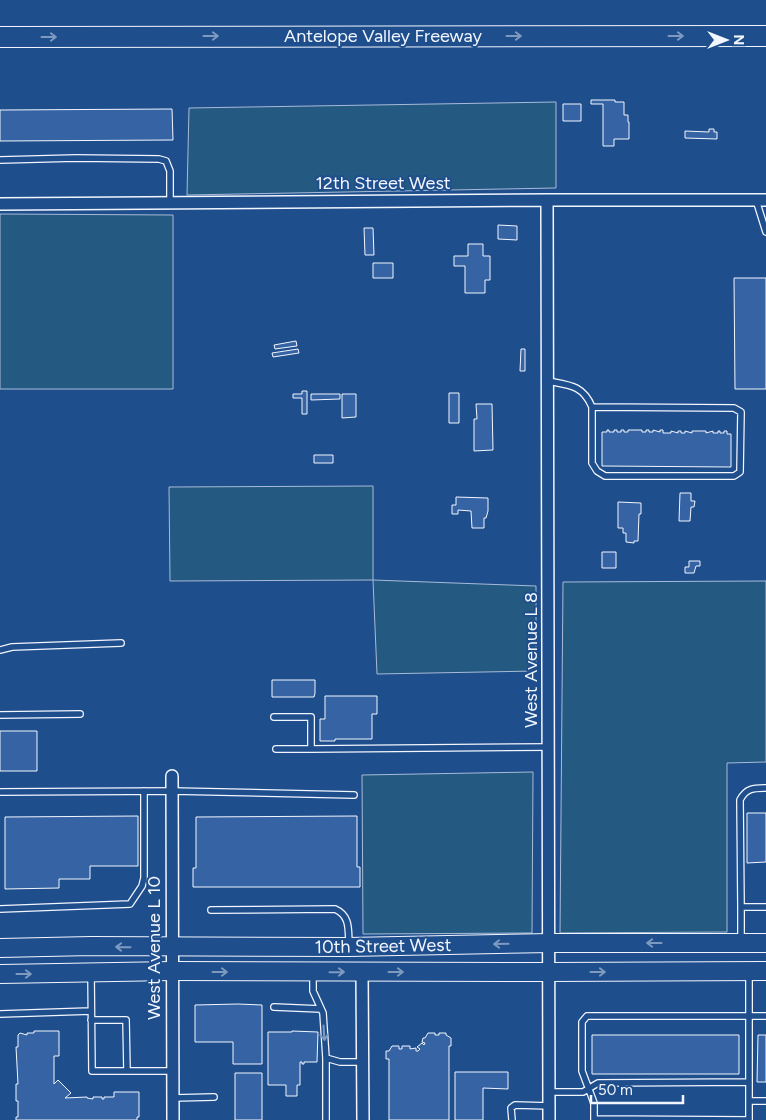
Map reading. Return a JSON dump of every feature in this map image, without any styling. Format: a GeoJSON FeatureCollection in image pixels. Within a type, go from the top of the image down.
{"type":"FeatureCollection","features":[{"type":"Feature","properties":{"kind":"highway","name":"Antelope Valley Freeway"},"geometry":{"type":"LineString","coordinates":[[0,37],[766,36]]}},
{"type":"Feature","properties":{"kind":"main road","name":"10th Street West"},"geometry":{"type":"LineString","coordinates":[[0,948],[766,943]]}},
{"type":"Feature","properties":{"kind":"main road"},"geometry":{"type":"LineString","coordinates":[[362,972],[367,961],[376,958],[422,956],[457,945]]}},
{"type":"Feature","properties":{"kind":"main road","name":"10th Street West"},"geometry":{"type":"LineString","coordinates":[[0,974],[758,971]]}},
{"type":"Feature","properties":{"kind":"street","name":"West Avenue L 8"},"geometry":{"type":"LineString","coordinates":[[548,200],[550,1120]]}},
{"type":"Feature","properties":{"kind":"street","name":"12th Street West"},"geometry":{"type":"LineString","coordinates":[[0,204],[761,200]]}},
{"type":"Feature","properties":{"kind":"street","name":"West Avenue L 10"},"geometry":{"type":"LineString","coordinates":[[172,776],[173,1120]]}},
{"type":"Feature","properties":{"kind":"street"},"geometry":{"type":"LineString","coordinates":[[362,972],[363,1120]]}},
{"type":"Feature","properties":{"kind":"lane"},"geometry":{"type":"LineString","coordinates":[[0,160],[76,158],[159,159],[166,161],[170,171],[170,202]]}},
{"type":"Feature","properties":{"kind":"lane"},"geometry":{"type":"LineString","coordinates":[[761,200],[766,232]]}},
{"type":"Feature","properties":{"kind":"lane"},"geometry":{"type":"LineString","coordinates":[[548,381],[575,387],[588,396],[592,407],[592,464],[596,471],[605,476],[734,476],[740,472],[740,412],[734,408],[592,407]]}},
{"type":"Feature","properties":{"kind":"lane"},"geometry":{"type":"LineString","coordinates":[[0,650],[12,647],[121,643]]}},
{"type":"Feature","properties":{"kind":"lane"},"geometry":{"type":"LineString","coordinates":[[0,715],[80,714]]}},
{"type":"Feature","properties":{"kind":"lane"},"geometry":{"type":"LineString","coordinates":[[274,716],[311,717],[311,749]]}},
{"type":"Feature","properties":{"kind":"lane"},"geometry":{"type":"LineString","coordinates":[[276,749],[549,747]]}},
{"type":"Feature","properties":{"kind":"lane"},"geometry":{"type":"LineString","coordinates":[[740,943],[740,800],[748,790],[766,788]]}},
{"type":"Feature","properties":{"kind":"lane"},"geometry":{"type":"LineString","coordinates":[[0,909],[130,904],[142,886],[144,878],[144,791]]}},
{"type":"Feature","properties":{"kind":"lane"},"geometry":{"type":"LineString","coordinates":[[0,792],[172,791],[354,795]]}},
{"type":"Feature","properties":{"kind":"lane"},"geometry":{"type":"LineString","coordinates":[[741,907],[766,907]]}},
{"type":"Feature","properties":{"kind":"lane"},"geometry":{"type":"LineString","coordinates":[[211,910],[336,910],[342,912],[348,921],[349,947]]}},
{"type":"Feature","properties":{"kind":"lane"},"geometry":{"type":"LineString","coordinates":[[758,971],[749,1016],[749,1120],[594,1120],[594,1103],[582,1071],[582,1022],[587,1016],[749,1016],[766,1016]]}},
{"type":"Feature","properties":{"kind":"lane"},"geometry":{"type":"LineString","coordinates":[[313,972],[313,991],[323,1013],[326,1058],[326,1120]]}},
{"type":"Feature","properties":{"kind":"lane"},"geometry":{"type":"LineString","coordinates":[[91,974],[92,1071],[173,1070]]}},
{"type":"Feature","properties":{"kind":"lane"},"geometry":{"type":"LineString","coordinates":[[274,1007],[321,1009]]}},
{"type":"Feature","properties":{"kind":"lane"},"geometry":{"type":"LineString","coordinates":[[0,1014],[91,1011]]}},
{"type":"Feature","properties":{"kind":"lane"},"geometry":{"type":"LineString","coordinates":[[91,1020],[126,1020],[127,1071]]}},
{"type":"Feature","properties":{"kind":"lane"},"geometry":{"type":"LineString","coordinates":[[326,1058],[340,1062],[363,1062]]}},
{"type":"Feature","properties":{"kind":"lane"},"geometry":{"type":"LineString","coordinates":[[550,1092],[583,1092],[598,1083],[749,1082]]}},
{"type":"Feature","properties":{"kind":"lane"},"geometry":{"type":"LineString","coordinates":[[173,1098],[214,1097]]}},
{"type":"Feature","properties":{"kind":"lane"},"geometry":{"type":"LineString","coordinates":[[749,1101],[766,1101]]}},
{"type":"Feature","properties":{"kind":"lane"},"geometry":{"type":"LineString","coordinates":[[512,1120],[511,1108],[515,1105],[550,1106]]}},
{"type":"Feature","properties":{"kind":"shaded area"},"geometry":{"type":"Polygon","coordinates":[[[556,102],[556,188],[187,195],[189,108],[556,102]]]}},
{"type":"Feature","properties":{"kind":"shaded area"},"geometry":{"type":"Polygon","coordinates":[[[0,214],[173,215],[173,389],[0,389],[0,214]]]}},
{"type":"Feature","properties":{"kind":"shaded area"},"geometry":{"type":"Polygon","coordinates":[[[373,486],[373,580],[170,581],[169,487],[373,486]]]}},
{"type":"Feature","properties":{"kind":"shaded area"},"geometry":{"type":"Polygon","coordinates":[[[373,580],[536,586],[536,671],[377,674],[373,580]]]}},
{"type":"Feature","properties":{"kind":"shaded area"},"geometry":{"type":"Polygon","coordinates":[[[766,581],[766,762],[727,763],[727,932],[560,933],[563,582],[766,581]]]}},
{"type":"Feature","properties":{"kind":"shaded area"},"geometry":{"type":"Polygon","coordinates":[[[533,772],[532,933],[363,934],[362,775],[533,772]]]}},
{"type":"Feature","properties":{"kind":"building"},"geometry":{"type":"Polygon","coordinates":[[[591,100],[624,102],[624,115],[628,115],[629,122],[629,139],[614,139],[614,146],[603,146],[603,104],[591,104],[591,100]]]}},
{"type":"Feature","properties":{"kind":"building"},"geometry":{"type":"Polygon","coordinates":[[[563,104],[581,104],[581,121],[563,121],[563,104]]]}},
{"type":"Feature","properties":{"kind":"building"},"geometry":{"type":"Polygon","coordinates":[[[172,109],[173,140],[0,141],[0,110],[172,109]]]}},
{"type":"Feature","properties":{"kind":"building"},"geometry":{"type":"Polygon","coordinates":[[[709,129],[714,129],[714,132],[717,132],[717,139],[685,138],[685,131],[709,132],[709,129]]]}},
{"type":"Feature","properties":{"kind":"building"},"geometry":{"type":"Polygon","coordinates":[[[498,225],[517,226],[517,240],[498,239],[498,225]]]}},
{"type":"Feature","properties":{"kind":"building"},"geometry":{"type":"Polygon","coordinates":[[[364,228],[373,228],[374,255],[365,255],[364,228]]]}},
{"type":"Feature","properties":{"kind":"building"},"geometry":{"type":"Polygon","coordinates":[[[468,244],[483,244],[483,256],[490,256],[490,280],[485,280],[485,293],[465,293],[465,266],[454,266],[454,256],[468,256],[468,244]]]}},
{"type":"Feature","properties":{"kind":"building"},"geometry":{"type":"Polygon","coordinates":[[[373,263],[393,263],[393,278],[373,278],[373,263]]]}},
{"type":"Feature","properties":{"kind":"building"},"geometry":{"type":"Polygon","coordinates":[[[734,278],[766,278],[766,389],[735,389],[734,278]]]}},
{"type":"Feature","properties":{"kind":"building"},"geometry":{"type":"Polygon","coordinates":[[[296,341],[297,346],[275,349],[274,345],[296,341]]]}},
{"type":"Feature","properties":{"kind":"building"},"geometry":{"type":"Polygon","coordinates":[[[298,349],[299,353],[273,357],[272,353],[298,349]]]}},
{"type":"Feature","properties":{"kind":"building"},"geometry":{"type":"Polygon","coordinates":[[[521,349],[525,349],[525,371],[520,371],[521,349]]]}},
{"type":"Feature","properties":{"kind":"building"},"geometry":{"type":"Polygon","coordinates":[[[302,391],[307,391],[307,414],[302,414],[302,398],[293,398],[293,394],[302,394],[302,391]]]}},
{"type":"Feature","properties":{"kind":"building"},"geometry":{"type":"Polygon","coordinates":[[[449,393],[459,393],[459,423],[449,423],[449,393]]]}},
{"type":"Feature","properties":{"kind":"building"},"geometry":{"type":"Polygon","coordinates":[[[311,394],[340,394],[340,399],[311,400],[311,394]]]}},
{"type":"Feature","properties":{"kind":"building"},"geometry":{"type":"Polygon","coordinates":[[[342,394],[356,394],[356,417],[342,418],[342,394]]]}},
{"type":"Feature","properties":{"kind":"building"},"geometry":{"type":"Polygon","coordinates":[[[476,404],[492,404],[493,450],[474,451],[474,419],[477,419],[476,404]]]}},
{"type":"Feature","properties":{"kind":"building"},"geometry":{"type":"Polygon","coordinates":[[[607,430],[609,432],[614,432],[614,430],[617,430],[617,432],[624,430],[624,432],[628,432],[628,430],[642,430],[642,432],[646,432],[646,430],[649,430],[649,432],[653,432],[653,430],[660,432],[660,430],[663,430],[663,433],[671,433],[671,431],[692,433],[692,431],[706,431],[706,433],[713,431],[713,433],[718,433],[720,431],[720,433],[724,433],[724,431],[727,431],[727,434],[731,434],[731,467],[602,466],[602,432],[607,432],[607,430]]]}},
{"type":"Feature","properties":{"kind":"building"},"geometry":{"type":"Polygon","coordinates":[[[314,455],[333,455],[333,463],[314,463],[314,455]]]}},
{"type":"Feature","properties":{"kind":"building"},"geometry":{"type":"Polygon","coordinates":[[[680,493],[691,493],[691,501],[695,501],[694,507],[691,507],[690,521],[679,521],[680,493]]]}},
{"type":"Feature","properties":{"kind":"building"},"geometry":{"type":"Polygon","coordinates":[[[456,497],[488,498],[488,511],[486,518],[484,518],[484,528],[472,528],[471,511],[458,510],[458,514],[452,514],[452,505],[456,505],[456,497]]]}},
{"type":"Feature","properties":{"kind":"building"},"geometry":{"type":"Polygon","coordinates":[[[618,502],[641,503],[638,541],[634,541],[634,543],[626,542],[626,533],[623,533],[623,528],[618,528],[618,502]]]}},
{"type":"Feature","properties":{"kind":"building"},"geometry":{"type":"Polygon","coordinates":[[[602,552],[616,552],[616,568],[602,568],[602,552]]]}},
{"type":"Feature","properties":{"kind":"building"},"geometry":{"type":"Polygon","coordinates":[[[689,561],[700,561],[700,566],[696,566],[694,573],[685,573],[685,567],[689,567],[689,561]]]}},
{"type":"Feature","properties":{"kind":"building"},"geometry":{"type":"Polygon","coordinates":[[[272,680],[315,680],[314,697],[272,697],[272,680]]]}},
{"type":"Feature","properties":{"kind":"building"},"geometry":{"type":"Polygon","coordinates":[[[325,696],[377,696],[377,714],[372,714],[372,739],[320,741],[320,719],[325,719],[325,696]]]}},
{"type":"Feature","properties":{"kind":"building"},"geometry":{"type":"Polygon","coordinates":[[[0,731],[37,731],[37,771],[0,771],[0,731]]]}},
{"type":"Feature","properties":{"kind":"building"},"geometry":{"type":"Polygon","coordinates":[[[747,813],[766,813],[766,862],[747,863],[747,813]]]}},
{"type":"Feature","properties":{"kind":"building"},"geometry":{"type":"Polygon","coordinates":[[[138,816],[138,866],[90,866],[90,879],[59,879],[59,888],[5,889],[5,817],[138,816]]]}},
{"type":"Feature","properties":{"kind":"building"},"geometry":{"type":"Polygon","coordinates":[[[357,816],[357,867],[360,867],[360,887],[193,887],[193,868],[196,868],[196,817],[357,816]]]}},
{"type":"Feature","properties":{"kind":"building"},"geometry":{"type":"Polygon","coordinates":[[[195,1005],[262,1005],[262,1064],[233,1064],[233,1042],[195,1042],[195,1005]]]}},
{"type":"Feature","properties":{"kind":"building"},"geometry":{"type":"Polygon","coordinates":[[[34,1031],[59,1031],[59,1056],[54,1056],[54,1084],[58,1080],[71,1093],[65,1098],[87,1097],[93,1099],[93,1097],[102,1097],[104,1099],[104,1097],[114,1097],[114,1092],[139,1092],[139,1117],[137,1117],[137,1120],[16,1120],[16,1117],[18,1117],[18,1101],[16,1101],[16,1084],[18,1084],[16,1047],[18,1047],[18,1035],[20,1033],[27,1035],[27,1033],[34,1033],[34,1031]]]}},
{"type":"Feature","properties":{"kind":"building"},"geometry":{"type":"Polygon","coordinates":[[[268,1032],[318,1032],[317,1062],[304,1062],[302,1064],[300,1062],[300,1085],[297,1085],[297,1096],[286,1096],[286,1085],[268,1085],[268,1032]]]}},
{"type":"Feature","properties":{"kind":"building"},"geometry":{"type":"Polygon","coordinates":[[[428,1033],[439,1035],[439,1033],[446,1033],[451,1038],[451,1046],[449,1046],[449,1120],[389,1120],[389,1059],[386,1059],[386,1051],[389,1051],[392,1046],[399,1046],[399,1049],[402,1049],[402,1046],[410,1046],[410,1049],[416,1048],[416,1051],[418,1051],[420,1049],[417,1047],[422,1043],[424,1045],[425,1043],[422,1042],[423,1038],[428,1033]]]}},
{"type":"Feature","properties":{"kind":"building"},"geometry":{"type":"Polygon","coordinates":[[[592,1035],[739,1035],[739,1074],[592,1074],[592,1035]]]}},
{"type":"Feature","properties":{"kind":"building"},"geometry":{"type":"Polygon","coordinates":[[[758,1035],[766,1035],[766,1082],[757,1082],[758,1035]]]}},
{"type":"Feature","properties":{"kind":"building"},"geometry":{"type":"Polygon","coordinates":[[[455,1072],[508,1072],[508,1089],[483,1088],[483,1120],[455,1120],[455,1072]]]}},
{"type":"Feature","properties":{"kind":"building"},"geometry":{"type":"Polygon","coordinates":[[[235,1073],[262,1073],[262,1120],[235,1120],[235,1073]]]}}]}
